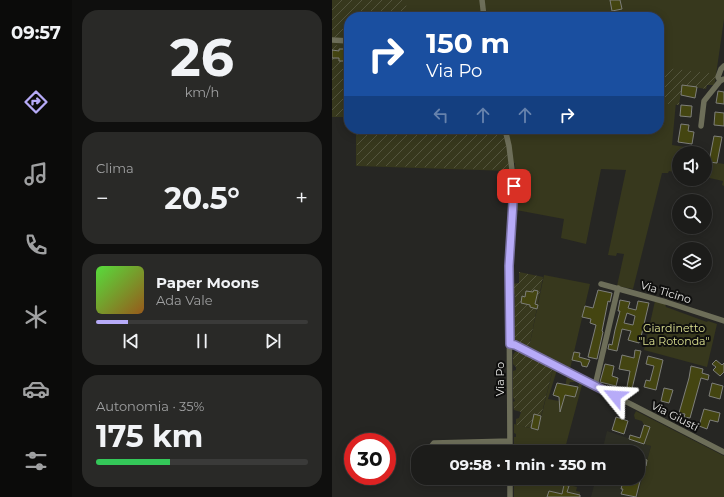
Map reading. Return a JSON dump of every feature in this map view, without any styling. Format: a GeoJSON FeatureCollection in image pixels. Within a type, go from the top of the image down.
{"type":"FeatureCollection","features":[{"type":"Feature","properties":{"kind":"street"},"geometry":{"type":"LineString","coordinates":[[482,0],[483,12]]}},
{"type":"Feature","properties":{"kind":"street"},"geometry":{"type":"LineString","coordinates":[[332,40],[344,41]]}},
{"type":"Feature","properties":{"kind":"street"},"geometry":{"type":"LineString","coordinates":[[701,126],[704,101],[722,80],[718,77],[724,66]]}},
{"type":"Feature","properties":{"kind":"street","name":"Via Po"},"geometry":{"type":"LineString","coordinates":[[506,134],[512,163],[514,186],[509,266],[510,445]]}},
{"type":"Feature","properties":{"kind":"street","name":"Via Ticino"},"geometry":{"type":"LineString","coordinates":[[601,284],[666,302],[724,321]]}},
{"type":"Feature","properties":{"kind":"street"},"geometry":{"type":"LineString","coordinates":[[595,386],[618,288]]}},
{"type":"Feature","properties":{"kind":"street","name":"Via Giusti"},"geometry":{"type":"LineString","coordinates":[[510,344],[515,345],[724,452]]}},
{"type":"Feature","properties":{"kind":"street"},"geometry":{"type":"LineString","coordinates":[[432,445],[434,443],[510,441]]}},
{"type":"Feature","properties":{"kind":"street"},"geometry":{"type":"LineString","coordinates":[[510,485],[510,497]]}},
{"type":"Feature","properties":{"kind":"shaded area"},"geometry":{"type":"Polygon","coordinates":[[[607,431],[651,446],[645,468],[645,445],[604,445],[607,431]]]}},
{"type":"Feature","properties":{"kind":"shaded area"},"geometry":{"type":"Polygon","coordinates":[[[594,485],[640,485],[637,497],[591,497],[594,485]]]}},
{"type":"Feature","properties":{"kind":"green space"},"geometry":{"type":"Polygon","coordinates":[[[332,0],[724,0],[724,19],[715,82],[713,85],[678,80],[672,145],[679,146],[672,146],[672,172],[662,173],[633,289],[617,286],[624,254],[617,253],[616,256],[608,255],[626,170],[601,169],[586,244],[561,238],[564,219],[516,210],[515,163],[512,163],[512,171],[356,166],[356,134],[664,134],[664,12],[344,12],[344,117],[332,117],[332,0]]]}},
{"type":"Feature","properties":{"kind":"green space"},"geometry":{"type":"Polygon","coordinates":[[[332,0],[406,0],[407,12],[344,12],[344,39],[332,38],[332,0]]]}},
{"type":"Feature","properties":{"kind":"green space"},"geometry":{"type":"Polygon","coordinates":[[[332,45],[344,46],[344,117],[332,116],[332,45]]]}},
{"type":"Feature","properties":{"kind":"green space"},"geometry":{"type":"Polygon","coordinates":[[[664,68],[716,74],[714,85],[707,85],[706,89],[682,85],[679,105],[664,104],[664,68]]]}},
{"type":"Feature","properties":{"kind":"green space"},"geometry":{"type":"Polygon","coordinates":[[[357,134],[504,134],[510,170],[357,165],[357,134]]]}},
{"type":"Feature","properties":{"kind":"green space"},"geometry":{"type":"Polygon","coordinates":[[[712,162],[724,164],[724,186],[722,185],[723,181],[712,179],[712,162]]]}},
{"type":"Feature","properties":{"kind":"green space"},"geometry":{"type":"Polygon","coordinates":[[[519,272],[543,277],[529,348],[515,340],[515,294],[513,294],[512,284],[519,283],[519,272]]]}},
{"type":"Feature","properties":{"kind":"green space"},"geometry":{"type":"Polygon","coordinates":[[[544,275],[590,284],[570,369],[566,365],[564,366],[549,359],[549,356],[543,355],[529,348],[544,275]]]}},
{"type":"Feature","properties":{"kind":"green space","name":"Giardinetto \"La Rotonda\""},"geometry":{"type":"Polygon","coordinates":[[[655,301],[665,304],[666,307],[707,322],[717,324],[707,367],[644,350],[655,301]]]}},
{"type":"Feature","properties":{"kind":"green space"},"geometry":{"type":"Polygon","coordinates":[[[519,351],[553,369],[541,416],[538,415],[537,420],[533,419],[531,428],[516,425],[516,419],[519,418],[521,412],[514,410],[513,402],[515,401],[513,397],[513,371],[516,370],[516,367],[513,364],[513,355],[515,352],[519,351]]]}},
{"type":"Feature","properties":{"kind":"green space"},"geometry":{"type":"Polygon","coordinates":[[[553,369],[557,370],[548,399],[559,401],[559,405],[562,405],[567,376],[578,382],[570,382],[566,395],[575,397],[579,383],[582,385],[566,445],[514,445],[514,437],[516,437],[516,434],[514,433],[514,424],[538,430],[553,369]]]}},
{"type":"Feature","properties":{"kind":"green space"},"geometry":{"type":"Polygon","coordinates":[[[636,411],[724,456],[724,497],[637,497],[640,485],[645,485],[645,468],[651,446],[644,444],[650,427],[644,425],[642,421],[635,419],[634,415],[636,411]]]}},
{"type":"Feature","properties":{"kind":"green space"},"geometry":{"type":"Polygon","coordinates":[[[514,485],[564,485],[561,497],[514,497],[514,485]]]}},
{"type":"Feature","properties":{"kind":"green space"},"geometry":{"type":"Polygon","coordinates":[[[564,485],[577,487],[576,491],[580,492],[580,495],[567,492],[569,486],[564,485]]]}},
{"type":"Feature","properties":{"kind":"building"},"geometry":{"type":"Polygon","coordinates":[[[610,0],[620,0],[622,9],[612,11],[610,0]]]}},
{"type":"Feature","properties":{"kind":"building"},"geometry":{"type":"Polygon","coordinates":[[[339,49],[344,49],[344,61],[339,61],[339,58],[332,58],[332,50],[339,51],[339,49]]]}},
{"type":"Feature","properties":{"kind":"building"},"geometry":{"type":"Polygon","coordinates":[[[682,85],[697,87],[695,98],[681,95],[682,85]]]}},
{"type":"Feature","properties":{"kind":"building"},"geometry":{"type":"Polygon","coordinates":[[[718,91],[724,92],[724,104],[716,103],[718,91]]]}},
{"type":"Feature","properties":{"kind":"building"},"geometry":{"type":"Polygon","coordinates":[[[681,105],[692,106],[691,117],[680,116],[681,105]]]}},
{"type":"Feature","properties":{"kind":"building"},"geometry":{"type":"Polygon","coordinates":[[[715,112],[724,113],[724,126],[714,125],[715,112]]]}},
{"type":"Feature","properties":{"kind":"building"},"geometry":{"type":"Polygon","coordinates":[[[681,124],[689,125],[688,131],[694,132],[692,144],[678,142],[681,124]]]}},
{"type":"Feature","properties":{"kind":"building"},"geometry":{"type":"Polygon","coordinates":[[[714,136],[722,137],[717,163],[712,162],[712,146],[714,136]]]}},
{"type":"Feature","properties":{"kind":"building"},"geometry":{"type":"Polygon","coordinates":[[[534,290],[538,291],[535,304],[538,305],[537,309],[530,307],[530,305],[521,303],[522,296],[525,297],[526,291],[533,292],[534,290]]]}},
{"type":"Feature","properties":{"kind":"building"},"geometry":{"type":"Polygon","coordinates":[[[598,290],[612,293],[610,302],[608,301],[597,359],[588,357],[596,325],[590,323],[591,319],[582,317],[585,306],[593,308],[598,290]]]}},
{"type":"Feature","properties":{"kind":"building"},"geometry":{"type":"Polygon","coordinates":[[[620,300],[630,302],[628,308],[636,310],[638,301],[649,303],[639,343],[628,340],[631,331],[622,329],[617,351],[608,349],[609,344],[612,345],[620,311],[618,311],[620,300]],[[627,313],[624,323],[633,325],[635,316],[627,313]]]}},
{"type":"Feature","properties":{"kind":"building"},"geometry":{"type":"Polygon","coordinates":[[[635,350],[641,351],[631,393],[626,392],[630,371],[619,369],[622,355],[634,358],[635,350]]]}},
{"type":"Feature","properties":{"kind":"building"},"geometry":{"type":"Polygon","coordinates":[[[574,352],[580,353],[579,357],[590,360],[587,367],[582,366],[581,362],[572,360],[574,352]]]}},
{"type":"Feature","properties":{"kind":"building"},"geometry":{"type":"Polygon","coordinates":[[[648,356],[663,360],[656,390],[644,387],[646,380],[650,381],[654,366],[646,364],[648,356]]]}},
{"type":"Feature","properties":{"kind":"building"},"geometry":{"type":"Polygon","coordinates":[[[716,360],[722,365],[724,363],[724,372],[720,376],[713,370],[716,367],[712,364],[716,360]]]}},
{"type":"Feature","properties":{"kind":"building"},"geometry":{"type":"Polygon","coordinates":[[[605,364],[614,366],[612,376],[618,378],[616,386],[600,382],[605,364]]]}},
{"type":"Feature","properties":{"kind":"building"},"geometry":{"type":"Polygon","coordinates":[[[691,366],[703,369],[702,373],[709,375],[708,380],[701,378],[690,418],[684,417],[685,414],[679,413],[691,366]]]}},
{"type":"Feature","properties":{"kind":"building"},"geometry":{"type":"Polygon","coordinates":[[[557,383],[578,387],[575,397],[565,395],[560,412],[559,397],[553,395],[557,383]]]}},
{"type":"Feature","properties":{"kind":"building"},"geometry":{"type":"Polygon","coordinates":[[[712,383],[723,386],[720,399],[709,396],[712,383]]]}},
{"type":"Feature","properties":{"kind":"building"},"geometry":{"type":"Polygon","coordinates":[[[664,388],[673,390],[669,403],[661,401],[664,388]]]}},
{"type":"Feature","properties":{"kind":"building"},"geometry":{"type":"Polygon","coordinates":[[[704,409],[720,413],[718,422],[710,420],[707,429],[699,426],[704,409]]]}},
{"type":"Feature","properties":{"kind":"building"},"geometry":{"type":"Polygon","coordinates":[[[534,414],[541,416],[538,430],[531,428],[534,414]]]}},
{"type":"Feature","properties":{"kind":"building"},"geometry":{"type":"Polygon","coordinates":[[[616,417],[628,421],[624,434],[612,430],[616,417]]]}},
{"type":"Feature","properties":{"kind":"building"},"geometry":{"type":"Polygon","coordinates":[[[644,425],[650,427],[644,444],[629,439],[630,435],[640,438],[644,425]]]}},
{"type":"Feature","properties":{"kind":"building"},"geometry":{"type":"Polygon","coordinates":[[[564,485],[569,486],[567,492],[580,495],[580,497],[547,497],[549,491],[562,494],[564,485]]]}},
{"type":"Feature","properties":{"kind":"building"},"geometry":{"type":"Polygon","coordinates":[[[622,485],[639,485],[636,497],[621,494],[623,489],[621,489],[622,485]]]}},
{"type":"Feature","properties":{"kind":"route"},"geometry":{"type":"LineString","coordinates":[[514,186],[514,207],[509,266],[510,344],[515,345],[615,396]]}}]}
